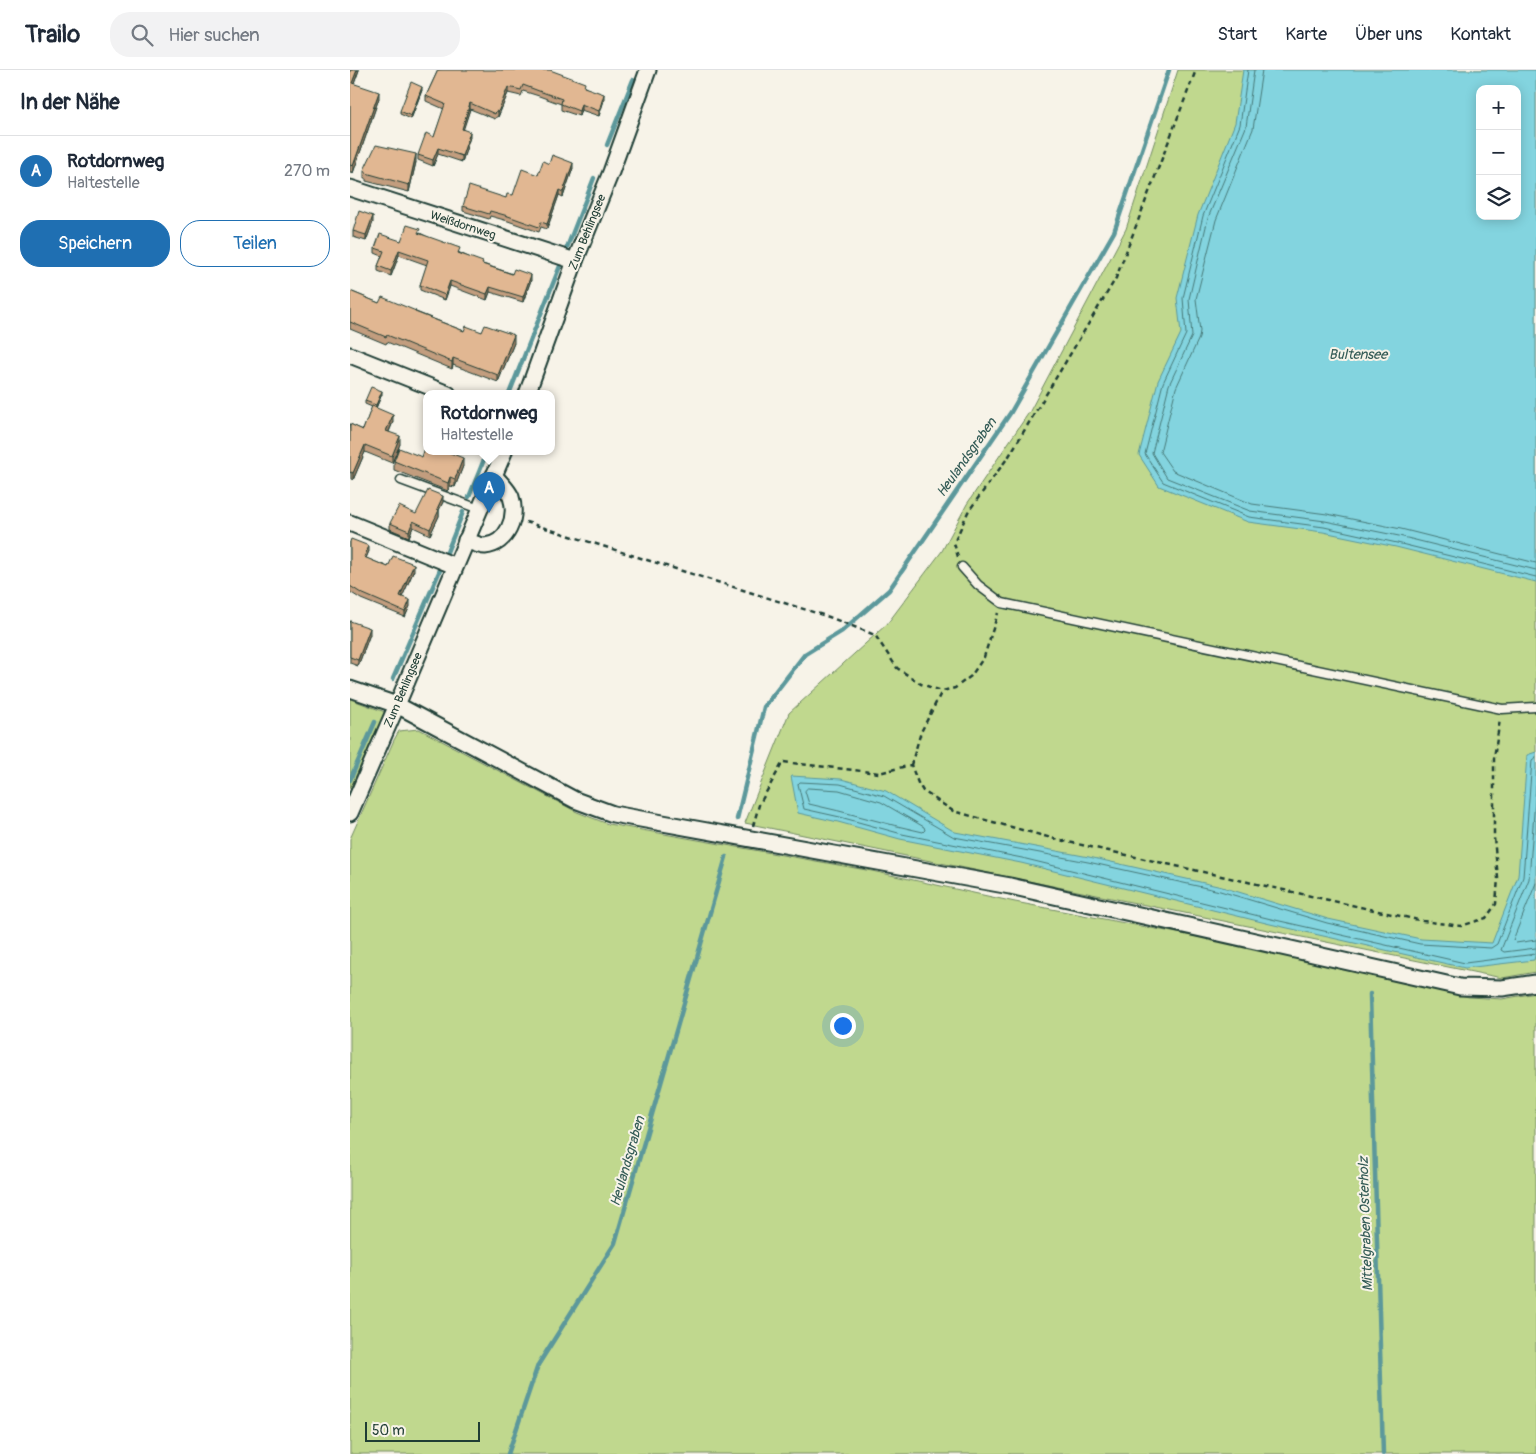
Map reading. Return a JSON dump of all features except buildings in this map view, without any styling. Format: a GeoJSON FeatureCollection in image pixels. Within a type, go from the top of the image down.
{"type":"FeatureCollection","features":[{"type":"Feature","properties":{"kind":"street","name":"Zum Behlingsee"},"geometry":{"type":"LineString","coordinates":[[528,390],[575,261],[611,172],[645,70]]}},
{"type":"Feature","properties":{"kind":"street","name":"Weißdornweg"},"geometry":{"type":"LineString","coordinates":[[350,188],[575,261]]}},
{"type":"Feature","properties":{"kind":"street"},"geometry":{"type":"LineString","coordinates":[[350,355],[438,390]]}},
{"type":"Feature","properties":{"kind":"street","name":"Zum Behlingsee"},"geometry":{"type":"LineString","coordinates":[[350,813],[503,455]]}},
{"type":"Feature","properties":{"kind":"street"},"geometry":{"type":"LineString","coordinates":[[466,540],[482,546],[497,544],[509,530],[513,505],[510,495],[494,475]]}},
{"type":"Feature","properties":{"kind":"street"},"geometry":{"type":"LineString","coordinates":[[350,523],[455,566]]}},
{"type":"Feature","properties":{"kind":"street"},"geometry":{"type":"LineString","coordinates":[[350,689],[397,705],[575,800],[613,814],[1010,886],[1460,987],[1502,988],[1536,983]]}},
{"type":"Feature","properties":{"kind":"lane"},"geometry":{"type":"LineString","coordinates":[[401,480],[479,509]]}},
{"type":"Feature","properties":{"kind":"lane"},"geometry":{"type":"LineString","coordinates":[[962,567],[978,585],[1002,602],[1502,709],[1536,707]]}},
{"type":"Feature","properties":{"kind":"path"},"geometry":{"type":"LineString","coordinates":[[962,567],[954,543],[968,512],[1010,456],[1116,278],[1196,70]]}},
{"type":"Feature","properties":{"kind":"path"},"geometry":{"type":"LineString","coordinates":[[512,517],[829,617],[875,635],[897,668],[921,684],[942,691],[955,688],[971,676],[984,657],[1002,602]]}},
{"type":"Feature","properties":{"kind":"path"},"geometry":{"type":"LineString","coordinates":[[942,691],[921,732],[911,765],[923,791],[953,811],[1065,841],[1423,921],[1461,926],[1486,918],[1496,904],[1498,878],[1494,838],[1494,758],[1502,709]]}},
{"type":"Feature","properties":{"kind":"path"},"geometry":{"type":"LineString","coordinates":[[750,839],[758,805],[783,762],[879,773],[911,765]]}},
{"type":"Feature","properties":{"kind":"green space"},"geometry":{"type":"Polygon","coordinates":[[[1178,70],[1536,70],[1536,972],[1502,978],[745,823],[789,713],[887,624],[942,551],[967,504],[1030,411],[1126,229],[1178,70]]]}},
{"type":"Feature","properties":{"kind":"green space"},"geometry":{"type":"Polygon","coordinates":[[[350,699],[385,712],[350,789],[350,699]]]}},
{"type":"Feature","properties":{"kind":"green space"},"geometry":{"type":"Polygon","coordinates":[[[419,729],[577,812],[608,824],[872,871],[1015,902],[1250,947],[1469,997],[1502,999],[1536,993],[1536,1454],[350,1454],[350,839],[399,731],[419,729]]]}},
{"type":"Feature","properties":{"kind":"water","name":"Bultensee"},"geometry":{"type":"Polygon","coordinates":[[[1243,70],[1536,70],[1536,582],[1396,547],[1323,532],[1248,522],[1159,486],[1139,455],[1158,381],[1181,333],[1177,298],[1198,215],[1235,123],[1243,70]]]}},
{"type":"Feature","properties":{"kind":"water"},"geometry":{"type":"Polygon","coordinates":[[[1536,752],[1536,952],[1534,960],[1465,968],[1270,924],[1021,863],[900,839],[798,813],[791,776],[841,779],[886,791],[955,832],[1089,857],[1222,887],[1328,919],[1421,939],[1492,943],[1518,876],[1527,755],[1536,752]]]}},
{"type":"Feature","properties":{"kind":"waterway","name":"Heulandsgraben"},"geometry":{"type":"LineString","coordinates":[[737,819],[764,707],[805,654],[842,631],[889,590],[1011,412],[1114,232],[1169,70]]}},
{"type":"Feature","properties":{"kind":"waterway"},"geometry":{"type":"LineString","coordinates":[[607,145],[633,80]]}},
{"type":"Feature","properties":{"kind":"waterway"},"geometry":{"type":"LineString","coordinates":[[566,250],[594,178]]}},
{"type":"Feature","properties":{"kind":"waterway"},"geometry":{"type":"LineString","coordinates":[[511,390],[560,266]]}},
{"type":"Feature","properties":{"kind":"waterway"},"geometry":{"type":"LineString","coordinates":[[469,497],[486,455]]}},
{"type":"Feature","properties":{"kind":"waterway"},"geometry":{"type":"LineString","coordinates":[[447,552],[463,512]]}},
{"type":"Feature","properties":{"kind":"waterway"},"geometry":{"type":"LineString","coordinates":[[393,679],[440,570]]}},
{"type":"Feature","properties":{"kind":"waterway"},"geometry":{"type":"LineString","coordinates":[[350,780],[375,722]]}},
{"type":"Feature","properties":{"kind":"waterway","name":"Heulandsgraben"},"geometry":{"type":"LineString","coordinates":[[508,1454],[538,1365],[615,1243],[726,857]]}},
{"type":"Feature","properties":{"kind":"waterway","name":"Mittelgraben Osterholz"},"geometry":{"type":"LineString","coordinates":[[1370,994],[1383,1454]]}},
{"type":"Feature","properties":{"kind":"place","name":"Rotdornweg"},"geometry":{"type":"Point","coordinates":[489,513]}}]}
